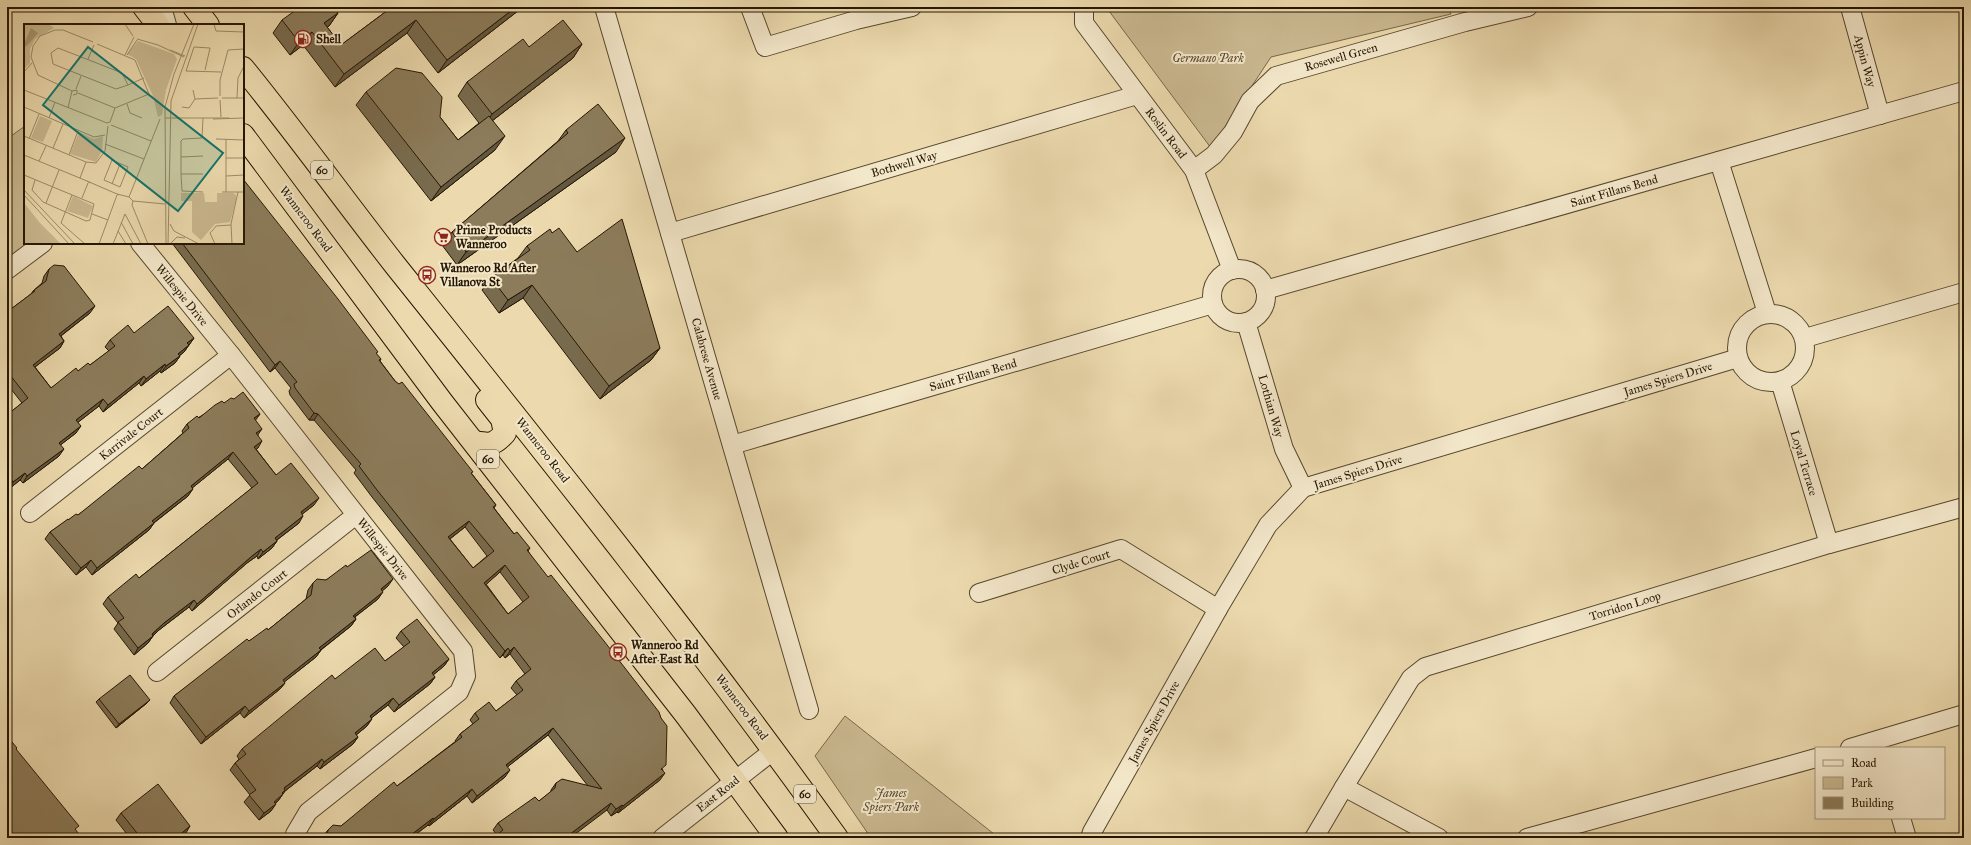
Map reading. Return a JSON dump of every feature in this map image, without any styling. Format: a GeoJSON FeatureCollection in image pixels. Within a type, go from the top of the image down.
{"type":"FeatureCollection","features":[{"type":"Feature","properties":{"kind":"highway"},"geometry":{"type":"LineString","coordinates":[[144,7],[157,24]]}},
{"type":"Feature","properties":{"kind":"highway","name":"Wanneroo Road"},"geometry":{"type":"LineString","coordinates":[[244,69],[394,264],[493,386],[774,750],[837,838]]}},
{"type":"Feature","properties":{"kind":"highway","name":"Wanneroo Road"},"geometry":{"type":"LineString","coordinates":[[244,136],[442,402],[475,442],[736,781],[777,838]]}},
{"type":"Feature","properties":{"kind":"highway","name":"60"},"geometry":{"type":"LineString","coordinates":[[394,264],[416,307],[502,419],[505,432],[498,441],[489,445],[475,442]]}},
{"type":"Feature","properties":{"kind":"street"},"geometry":{"type":"LineString","coordinates":[[162,7],[167,24]]}},
{"type":"Feature","properties":{"kind":"street","name":"Calabrese Avenue"},"geometry":{"type":"LineString","coordinates":[[604,7],[809,710]]}},
{"type":"Feature","properties":{"kind":"street"},"geometry":{"type":"LineString","coordinates":[[750,7],[766,47],[855,13],[912,7]]}},
{"type":"Feature","properties":{"kind":"street","name":"Roslin Road"},"geometry":{"type":"LineString","coordinates":[[1084,7],[1084,23],[1194,170],[1232,270]]}},
{"type":"Feature","properties":{"kind":"street","name":"Rosewell Green"},"geometry":{"type":"LineString","coordinates":[[1194,170],[1214,155],[1233,132],[1250,101],[1276,76],[1463,14],[1528,7]]}},
{"type":"Feature","properties":{"kind":"street","name":"Appin Way"},"geometry":{"type":"LineString","coordinates":[[1850,7],[1880,115]]}},
{"type":"Feature","properties":{"kind":"street","name":"Saint Fillans Bend"},"geometry":{"type":"LineString","coordinates":[[1265,290],[1964,91]]}},
{"type":"Feature","properties":{"kind":"street","name":"Bothwell Way"},"geometry":{"type":"LineString","coordinates":[[670,233],[1138,95]]}},
{"type":"Feature","properties":{"kind":"street"},"geometry":{"type":"LineString","coordinates":[[1719,161],[1767,313]]}},
{"type":"Feature","properties":{"kind":"street"},"geometry":{"type":"LineString","coordinates":[[7,270],[41,244]]}},
{"type":"Feature","properties":{"kind":"street","name":"Willespie Drive"},"geometry":{"type":"LineString","coordinates":[[141,244],[231,356],[463,651],[466,676],[459,692],[308,812],[296,836]]}},
{"type":"Feature","properties":{"kind":"street"},"geometry":{"type":"LineString","coordinates":[[1241,269],[1250,272],[1258,277],[1265,290],[1266,299],[1263,308],[1257,315],[1246,322],[1237,323],[1228,321],[1220,316],[1213,304],[1212,295],[1214,286],[1219,278],[1232,270],[1241,269]]}},
{"type":"Feature","properties":{"kind":"street"},"geometry":{"type":"LineString","coordinates":[[1805,338],[1964,292]]}},
{"type":"Feature","properties":{"kind":"street","name":"Saint Fillans Bend"},"geometry":{"type":"LineString","coordinates":[[732,445],[1213,304]]}},
{"type":"Feature","properties":{"kind":"street"},"geometry":{"type":"LineString","coordinates":[[1767,313],[1780,314],[1791,319],[1799,327],[1805,338],[1806,350],[1803,362],[1796,372],[1780,381],[1768,383],[1756,379],[1746,372],[1738,358],[1736,346],[1739,334],[1746,324],[1756,317],[1767,313]]}},
{"type":"Feature","properties":{"kind":"street","name":"Lothian Way"},"geometry":{"type":"LineString","coordinates":[[1246,322],[1284,449],[1302,488]]}},
{"type":"Feature","properties":{"kind":"street","name":"Karrivale Court"},"geometry":{"type":"LineString","coordinates":[[30,513],[231,356]]}},
{"type":"Feature","properties":{"kind":"street","name":"James Spiers Drive"},"geometry":{"type":"LineString","coordinates":[[1090,838],[1218,609],[1268,525],[1302,488],[1738,358]]}},
{"type":"Feature","properties":{"kind":"street","name":"Loyal Terrace"},"geometry":{"type":"LineString","coordinates":[[1780,381],[1829,544]]}},
{"type":"Feature","properties":{"kind":"street","name":"Torridon Loop"},"geometry":{"type":"LineString","coordinates":[[1314,838],[1412,678],[1425,668],[1829,544],[1964,507]]}},
{"type":"Feature","properties":{"kind":"street","name":"Orlando Court"},"geometry":{"type":"LineString","coordinates":[[157,672],[356,515]]}},
{"type":"Feature","properties":{"kind":"street","name":"Clyde Court"},"geometry":{"type":"LineString","coordinates":[[979,593],[1121,549],[1218,609]]}},
{"type":"Feature","properties":{"kind":"street"},"geometry":{"type":"LineString","coordinates":[[1858,747],[1881,744],[1964,714]]}},
{"type":"Feature","properties":{"kind":"street","name":"East Road"},"geometry":{"type":"LineString","coordinates":[[662,838],[774,750]]}},
{"type":"Feature","properties":{"kind":"street"},"geometry":{"type":"LineString","coordinates":[[1527,838],[1815,758]]}},
{"type":"Feature","properties":{"kind":"street"},"geometry":{"type":"LineString","coordinates":[[1344,787],[1439,838]]}},
{"type":"Feature","properties":{"kind":"street"},"geometry":{"type":"LineString","coordinates":[[1901,819],[1907,838]]}},
{"type":"Feature","properties":{"kind":"green space","name":"Germano Park"},"geometry":{"type":"Polygon","coordinates":[[[1106,7],[1449,7],[1451,14],[1271,57],[1211,148],[1106,7]]]}},
{"type":"Feature","properties":{"kind":"green space"},"geometry":{"type":"Polygon","coordinates":[[[24,127],[24,244],[31,244],[7,263],[7,139],[24,127]]]}},
{"type":"Feature","properties":{"kind":"green space","name":"James Spiers Park"},"geometry":{"type":"Polygon","coordinates":[[[845,716],[999,838],[871,838],[815,756],[845,716]]]}},
{"type":"Feature","properties":{"kind":"building"},"geometry":{"type":"Polygon","coordinates":[[[300,7],[333,7],[338,13],[324,23],[341,45],[392,7],[516,7],[447,60],[416,20],[344,74],[312,32],[299,42],[282,20],[300,7]]]}},
{"type":"Feature","properties":{"kind":"building"},"geometry":{"type":"Polygon","coordinates":[[[563,20],[582,44],[492,114],[467,82],[523,39],[529,47],[563,20]]]}},
{"type":"Feature","properties":{"kind":"building"},"geometry":{"type":"Polygon","coordinates":[[[396,68],[422,73],[442,97],[440,117],[458,140],[489,116],[505,136],[441,187],[366,92],[396,68]]]}},
{"type":"Feature","properties":{"kind":"building"},"geometry":{"type":"Polygon","coordinates":[[[598,104],[625,138],[466,252],[452,232],[568,133],[566,130],[598,104]]]}},
{"type":"Feature","properties":{"kind":"building"},"geometry":{"type":"Polygon","coordinates":[[[244,180],[378,352],[376,353],[381,359],[379,360],[395,381],[399,384],[402,382],[473,472],[471,473],[496,505],[493,507],[514,534],[517,532],[530,548],[527,550],[548,577],[551,575],[659,712],[661,718],[667,726],[666,765],[661,769],[665,773],[623,806],[622,805],[616,809],[611,803],[565,838],[493,838],[503,830],[498,823],[535,797],[539,801],[555,788],[556,783],[562,779],[602,789],[553,728],[506,765],[510,770],[477,796],[472,789],[407,838],[327,838],[328,830],[333,825],[341,826],[394,782],[397,786],[462,737],[460,734],[479,719],[475,713],[489,702],[496,711],[523,690],[516,681],[531,669],[514,647],[510,651],[508,648],[505,651],[377,490],[359,466],[361,464],[318,414],[314,413],[295,388],[294,384],[297,382],[280,361],[275,365],[183,244],[244,244],[244,180]],[[469,521],[448,537],[473,568],[494,551],[469,521]],[[505,565],[484,583],[508,614],[529,597],[505,565]]]}},
{"type":"Feature","properties":{"kind":"building"},"geometry":{"type":"Polygon","coordinates":[[[622,219],[660,348],[609,386],[532,285],[508,300],[491,278],[530,250],[527,246],[550,229],[552,233],[559,228],[577,252],[622,219]]]}},
{"type":"Feature","properties":{"kind":"building"},"geometry":{"type":"Polygon","coordinates":[[[54,265],[64,266],[95,306],[59,334],[64,341],[33,365],[51,388],[76,368],[78,371],[88,363],[90,365],[115,346],[110,340],[128,325],[134,333],[168,306],[194,338],[187,343],[189,345],[178,354],[180,356],[166,366],[165,364],[146,379],[144,376],[108,405],[103,399],[76,420],[81,426],[59,443],[64,449],[27,476],[25,473],[13,482],[7,474],[7,415],[28,398],[10,375],[7,377],[7,312],[46,281],[49,269],[54,265]]]}},
{"type":"Feature","properties":{"kind":"building"},"geometry":{"type":"Polygon","coordinates":[[[243,392],[260,414],[254,418],[262,429],[256,433],[262,441],[254,447],[276,475],[291,463],[319,498],[301,512],[303,516],[275,538],[277,541],[263,552],[261,549],[252,556],[197,604],[194,600],[164,623],[152,634],[153,636],[138,648],[118,622],[124,618],[108,597],[136,574],[139,578],[258,483],[233,452],[191,486],[193,489],[152,521],[154,523],[97,568],[91,560],[81,568],[50,532],[76,514],[78,515],[139,466],[142,469],[189,428],[187,424],[197,416],[199,418],[215,405],[222,401],[224,403],[231,398],[234,399],[243,392]]]}},
{"type":"Feature","properties":{"kind":"building"},"geometry":{"type":"Polygon","coordinates":[[[371,550],[393,579],[381,589],[383,592],[353,616],[356,619],[319,648],[321,650],[283,680],[285,683],[249,711],[245,706],[206,737],[174,696],[247,639],[249,641],[267,628],[268,630],[311,595],[313,583],[317,579],[326,580],[346,565],[347,567],[371,550]]]}},
{"type":"Feature","properties":{"kind":"building"},"geometry":{"type":"Polygon","coordinates":[[[417,619],[449,659],[432,673],[435,677],[399,705],[393,698],[370,716],[372,719],[355,733],[358,737],[324,762],[322,759],[284,788],[285,790],[282,793],[283,794],[274,802],[276,804],[264,813],[249,795],[256,790],[235,763],[246,754],[242,749],[332,675],[335,679],[375,648],[385,661],[410,642],[401,631],[417,619]]]}},
{"type":"Feature","properties":{"kind":"building"},"geometry":{"type":"Polygon","coordinates":[[[130,675],[150,700],[119,724],[99,699],[130,675]]]}},
{"type":"Feature","properties":{"kind":"building"},"geometry":{"type":"Polygon","coordinates":[[[7,736],[79,826],[75,829],[82,838],[7,838],[7,736]]]}},
{"type":"Feature","properties":{"kind":"building"},"geometry":{"type":"Polygon","coordinates":[[[158,784],[190,826],[176,838],[141,838],[121,813],[158,784]]]}},
{"type":"Feature","properties":{"kind":"place","name":"Shell"},"geometry":{"type":"Point","coordinates":[303,39]}},
{"type":"Feature","properties":{"kind":"place","name":"Prime Products Wanneroo"},"geometry":{"type":"Point","coordinates":[443,237]}},
{"type":"Feature","properties":{"kind":"place","name":"Wanneroo Rd After Villanova St"},"geometry":{"type":"Point","coordinates":[427,275]}},
{"type":"Feature","properties":{"kind":"place","name":"Wanneroo Rd After East Rd"},"geometry":{"type":"Point","coordinates":[618,652]}}]}
